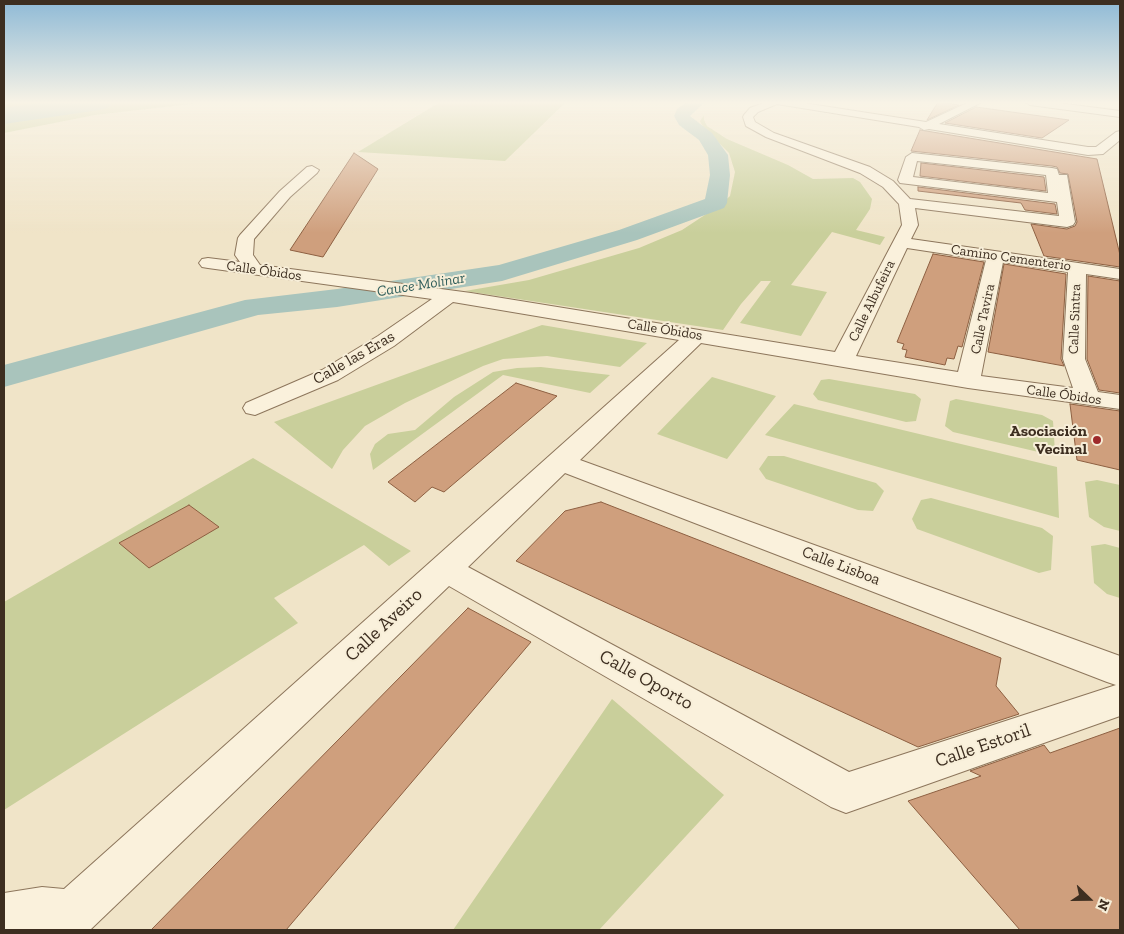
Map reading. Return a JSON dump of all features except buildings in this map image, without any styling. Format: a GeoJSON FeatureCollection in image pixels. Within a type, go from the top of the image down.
{"type":"FeatureCollection","features":[{"type":"Feature","properties":{"kind":"street"},"geometry":{"type":"LineString","coordinates":[[801,146],[838,158],[865,170],[888,184],[906,204],[1067,222],[1059,147]]}},
{"type":"Feature","properties":{"kind":"street"},"geometry":{"type":"LineString","coordinates":[[1050,146],[1092,152],[1099,151],[1105,146]]}},
{"type":"Feature","properties":{"kind":"street"},"geometry":{"type":"LineString","coordinates":[[912,157],[1052,172],[1056,198],[924,183],[905,180],[912,157]]}},
{"type":"Feature","properties":{"kind":"street"},"geometry":{"type":"LineString","coordinates":[[891,175],[895,172],[897,163]]}},
{"type":"Feature","properties":{"kind":"street"},"geometry":{"type":"LineString","coordinates":[[255,270],[244,255],[246,238],[286,194],[312,170]]}},
{"type":"Feature","properties":{"kind":"street","name":"Calle Albufeira"},"geometry":{"type":"LineString","coordinates":[[843,359],[910,225],[906,204]]}},
{"type":"Feature","properties":{"kind":"street","name":"Camino Cementerio"},"geometry":{"type":"LineString","coordinates":[[901,242],[1120,274]]}},
{"type":"Feature","properties":{"kind":"street","name":"Calle Tavira"},"geometry":{"type":"LineString","coordinates":[[968,381],[996,256]]}},
{"type":"Feature","properties":{"kind":"street","name":"Calle Óbidos"},"geometry":{"type":"LineString","coordinates":[[208,263],[471,299],[968,381],[1120,402]]}},
{"type":"Feature","properties":{"kind":"street","name":"Calle Sintra"},"geometry":{"type":"LineString","coordinates":[[1077,268],[1074,359],[1088,398]]}},
{"type":"Feature","properties":{"kind":"street","name":"Calle las Eras"},"geometry":{"type":"LineString","coordinates":[[255,408],[330,375],[386,342],[448,297]]}},
{"type":"Feature","properties":{"kind":"street","name":"Calle Aveiro"},"geometry":{"type":"LineString","coordinates":[[68,922],[697,335]]}},
{"type":"Feature","properties":{"kind":"street","name":"Calle Lisboa"},"geometry":{"type":"LineString","coordinates":[[561,462],[1120,671]]}},
{"type":"Feature","properties":{"kind":"street","name":"Calle Oporto"},"geometry":{"type":"LineString","coordinates":[[445,569],[628,669],[846,793]]}},
{"type":"Feature","properties":{"kind":"street","name":"Calle Estoril"},"geometry":{"type":"LineString","coordinates":[[846,793],[1120,700]]}},
{"type":"Feature","properties":{"kind":"street"},"geometry":{"type":"LineString","coordinates":[[4,917],[42,911],[68,922]]}},
{"type":"Feature","properties":{"kind":"green space"},"geometry":{"type":"Polygon","coordinates":[[[369,146],[521,146],[505,161],[358,152],[369,146]]]}},
{"type":"Feature","properties":{"kind":"green space"},"geometry":{"type":"Polygon","coordinates":[[[722,146],[742,146],[788,165],[813,179],[853,178],[860,182],[872,199],[870,209],[856,230],[885,237],[880,245],[832,232],[791,285],[827,292],[801,336],[740,323],[771,281],[761,281],[741,304],[723,330],[465,291],[529,280],[639,248],[682,230],[720,205],[730,196],[735,172],[729,153],[722,146]]]}},
{"type":"Feature","properties":{"kind":"green space"},"geometry":{"type":"Polygon","coordinates":[[[542,325],[647,343],[620,367],[547,356],[503,359],[483,366],[405,403],[365,426],[343,450],[332,469],[274,422],[542,325]]]}},
{"type":"Feature","properties":{"kind":"green space"},"geometry":{"type":"Polygon","coordinates":[[[541,367],[610,375],[590,393],[503,375],[373,470],[370,454],[375,444],[388,434],[415,430],[454,397],[493,372],[541,367]]]}},
{"type":"Feature","properties":{"kind":"green space"},"geometry":{"type":"Polygon","coordinates":[[[712,377],[776,396],[727,459],[657,434],[712,377]]]}},
{"type":"Feature","properties":{"kind":"green space"},"geometry":{"type":"Polygon","coordinates":[[[829,379],[915,394],[921,399],[916,421],[906,422],[818,400],[813,394],[821,380],[829,379]]]}},
{"type":"Feature","properties":{"kind":"green space"},"geometry":{"type":"Polygon","coordinates":[[[956,399],[1042,415],[1053,421],[1055,452],[1047,454],[953,432],[945,426],[950,401],[956,399]]]}},
{"type":"Feature","properties":{"kind":"green space"},"geometry":{"type":"Polygon","coordinates":[[[794,404],[1057,467],[1059,518],[765,435],[794,404]]]}},
{"type":"Feature","properties":{"kind":"green space"},"geometry":{"type":"Polygon","coordinates":[[[768,456],[784,456],[876,483],[884,491],[873,511],[858,510],[766,479],[759,469],[768,456]]]}},
{"type":"Feature","properties":{"kind":"green space"},"geometry":{"type":"Polygon","coordinates":[[[253,458],[411,551],[389,566],[364,545],[274,598],[298,623],[4,810],[4,602],[253,458]]]}},
{"type":"Feature","properties":{"kind":"green space"},"geometry":{"type":"Polygon","coordinates":[[[1097,480],[1120,485],[1120,531],[1104,527],[1089,517],[1085,482],[1097,480]]]}},
{"type":"Feature","properties":{"kind":"green space"},"geometry":{"type":"Polygon","coordinates":[[[931,498],[1042,528],[1053,536],[1051,570],[1039,573],[917,529],[912,519],[921,500],[931,498]]]}},
{"type":"Feature","properties":{"kind":"green space"},"geometry":{"type":"Polygon","coordinates":[[[1105,544],[1120,548],[1120,598],[1107,594],[1094,583],[1091,546],[1105,544]]]}},
{"type":"Feature","properties":{"kind":"green space"},"geometry":{"type":"Polygon","coordinates":[[[612,699],[724,795],[599,930],[453,930],[612,699]]]}},
{"type":"Feature","properties":{"kind":"waterway","name":"Cauce Molinar"},"geometry":{"type":"LineString","coordinates":[[4,376],[256,306],[337,298],[502,273],[628,235],[716,203],[720,175],[718,155],[712,146]]}},
{"type":"Feature","properties":{"kind":"place","name":"Asociación Vecinal"},"geometry":{"type":"Point","coordinates":[1097,440]}}]}
